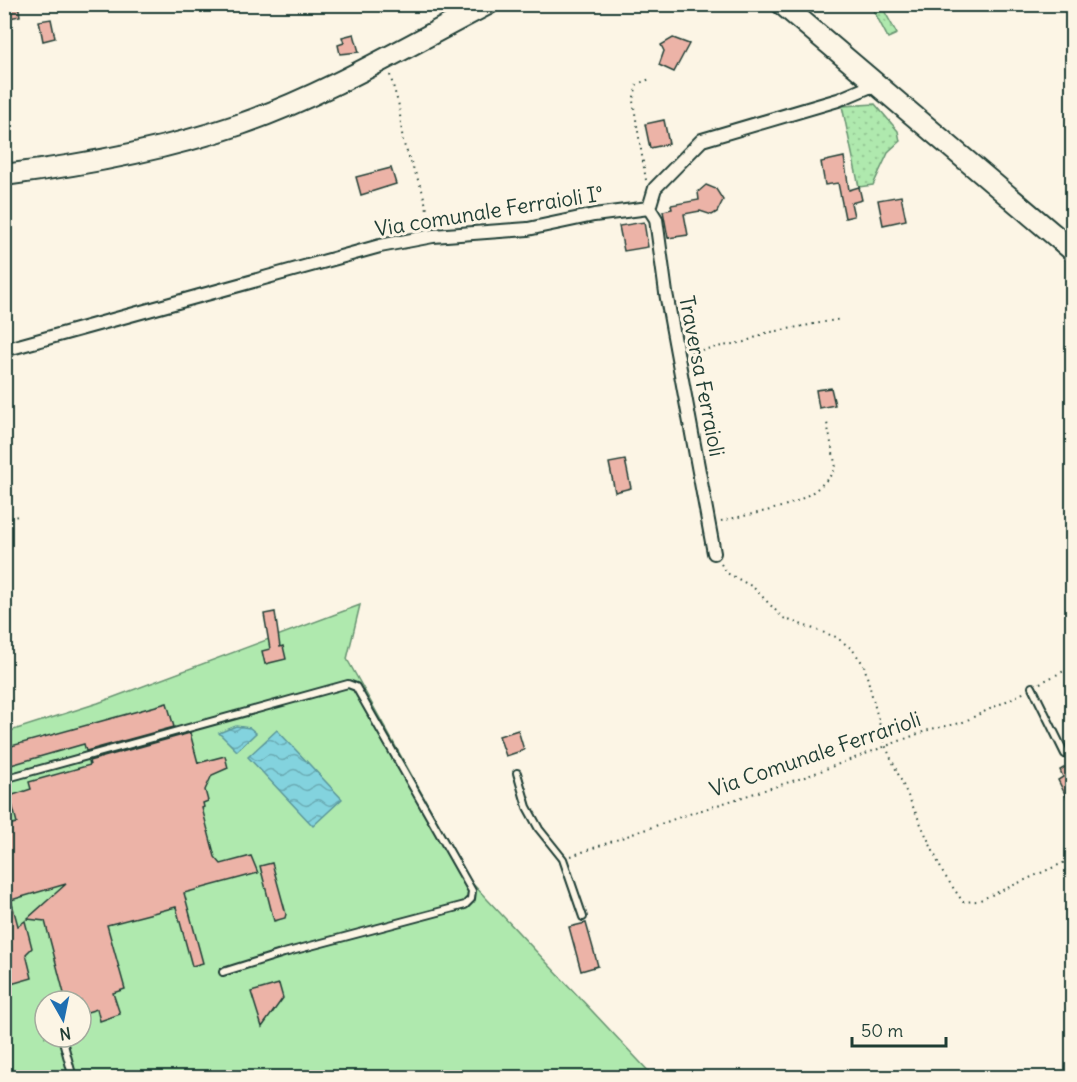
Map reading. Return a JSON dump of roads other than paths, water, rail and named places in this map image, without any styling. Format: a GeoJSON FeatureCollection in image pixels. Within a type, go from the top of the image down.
{"type":"FeatureCollection","features":[{"type":"Feature","properties":{"kind":"main road"},"geometry":{"type":"LineString","coordinates":[[4,175],[114,157],[180,142],[242,123],[324,89],[488,4]]}},
{"type":"Feature","properties":{"kind":"main road"},"geometry":{"type":"LineString","coordinates":[[782,4],[1072,250]]}},
{"type":"Feature","properties":{"kind":"street"},"geometry":{"type":"LineString","coordinates":[[649,208],[651,194],[702,140],[838,100],[876,84]]}},
{"type":"Feature","properties":{"kind":"street","name":"Via comunale Ferraioli I°"},"geometry":{"type":"LineString","coordinates":[[4,350],[380,246],[433,236],[528,229],[594,215],[649,208]]}},
{"type":"Feature","properties":{"kind":"street","name":"Traversa Ferraioli"},"geometry":{"type":"LineString","coordinates":[[649,208],[656,219],[714,553]]}},
{"type":"Feature","properties":{"kind":"lane"},"geometry":{"type":"LineString","coordinates":[[4,779],[348,684],[356,687],[472,891],[471,899],[465,905],[284,952],[223,972]]}},
{"type":"Feature","properties":{"kind":"lane"},"geometry":{"type":"LineString","coordinates":[[1032,687],[1065,754]]}},
{"type":"Feature","properties":{"kind":"lane"},"geometry":{"type":"LineString","coordinates":[[517,773],[527,807],[538,829],[563,859],[583,917]]}},
{"type":"Feature","properties":{"kind":"lane"},"geometry":{"type":"LineString","coordinates":[[65,1049],[73,1077]]}},
{"type":"Feature","properties":{"kind":"water"},"geometry":{"type":"Polygon","coordinates":[[[236,726],[250,728],[256,733],[237,751],[219,733],[236,726]]]}},
{"type":"Feature","properties":{"kind":"water"},"geometry":{"type":"Polygon","coordinates":[[[277,730],[342,799],[313,826],[248,757],[277,730]]]}}]}
